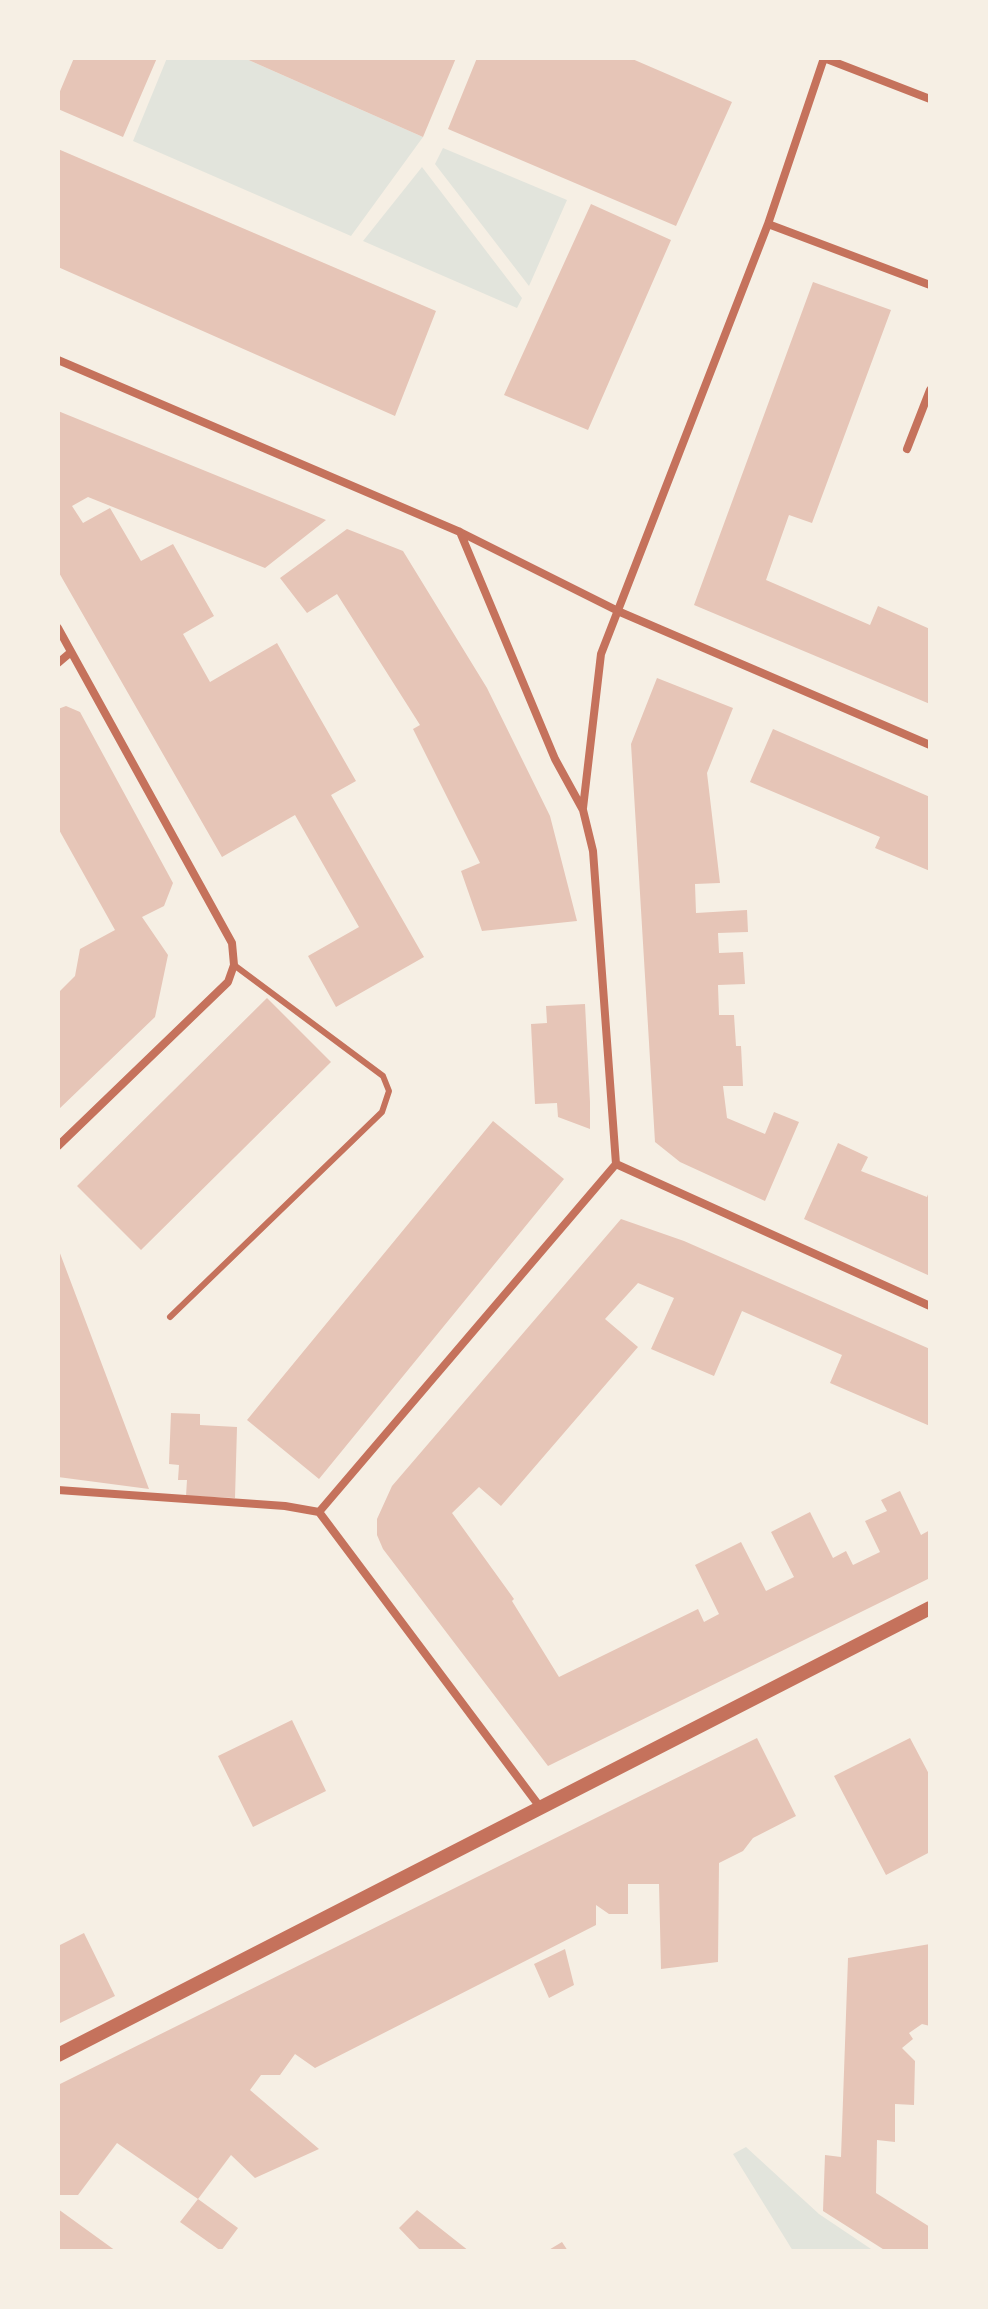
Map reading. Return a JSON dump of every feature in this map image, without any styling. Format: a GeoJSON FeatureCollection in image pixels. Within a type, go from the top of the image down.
{"type":"FeatureCollection","features":[{"type":"Feature","properties":{"kind":"street"},"geometry":{"type":"LineString","coordinates":[[583,810],[601,654],[620,612],[768,224],[824,58],[930,99]]}},
{"type":"Feature","properties":{"kind":"street"},"geometry":{"type":"LineString","coordinates":[[768,224],[930,285]]}},
{"type":"Feature","properties":{"kind":"street"},"geometry":{"type":"LineString","coordinates":[[58,360],[460,532],[620,612],[930,745]]}},
{"type":"Feature","properties":{"kind":"street"},"geometry":{"type":"LineString","coordinates":[[907,449],[930,390]]}},
{"type":"Feature","properties":{"kind":"street"},"geometry":{"type":"LineString","coordinates":[[319,1512],[616,1164],[593,851],[583,810],[555,759],[460,532]]}},
{"type":"Feature","properties":{"kind":"street"},"geometry":{"type":"LineString","coordinates":[[58,628],[232,943],[234,965],[228,982],[58,1146]]}},
{"type":"Feature","properties":{"kind":"street"},"geometry":{"type":"LineString","coordinates":[[58,663],[71,652]]}},
{"type":"Feature","properties":{"kind":"street"},"geometry":{"type":"LineString","coordinates":[[616,1164],[930,1306]]}},
{"type":"Feature","properties":{"kind":"street"},"geometry":{"type":"LineString","coordinates":[[58,1490],[319,1512],[540,1807]]}},
{"type":"Feature","properties":{"kind":"street"},"geometry":{"type":"LineString","coordinates":[[58,2055],[930,1608]]}},
{"type":"Feature","properties":{"kind":"lane"},"geometry":{"type":"LineString","coordinates":[[170,1317],[382,1112],[389,1091],[383,1076],[234,965]]}},
{"type":"Feature","properties":{"kind":"shaded area"},"geometry":{"type":"Polygon","coordinates":[[[167,58],[244,58],[423,137],[351,236],[133,141],[167,58]]]}},
{"type":"Feature","properties":{"kind":"shaded area"},"geometry":{"type":"Polygon","coordinates":[[[443,148],[567,200],[529,286],[435,164],[443,148]]]}},
{"type":"Feature","properties":{"kind":"shaded area"},"geometry":{"type":"Polygon","coordinates":[[[422,167],[522,298],[517,308],[363,241],[422,167]]]}},
{"type":"Feature","properties":{"kind":"shaded area"},"geometry":{"type":"Polygon","coordinates":[[[746,2147],[819,2214],[874,2251],[793,2251],[733,2154],[746,2147]]]}},
{"type":"Feature","properties":{"kind":"building"},"geometry":{"type":"Polygon","coordinates":[[[74,58],[157,58],[123,137],[58,109],[58,96],[74,58]]]}},
{"type":"Feature","properties":{"kind":"building"},"geometry":{"type":"Polygon","coordinates":[[[244,58],[456,58],[423,137],[244,58]]]}},
{"type":"Feature","properties":{"kind":"building"},"geometry":{"type":"Polygon","coordinates":[[[477,58],[630,58],[732,102],[676,226],[448,129],[477,58]]]}},
{"type":"Feature","properties":{"kind":"building"},"geometry":{"type":"Polygon","coordinates":[[[58,149],[436,311],[395,416],[58,267],[58,149]]]}},
{"type":"Feature","properties":{"kind":"building"},"geometry":{"type":"Polygon","coordinates":[[[591,204],[671,240],[588,430],[504,395],[591,204]]]}},
{"type":"Feature","properties":{"kind":"building"},"geometry":{"type":"Polygon","coordinates":[[[813,282],[891,310],[812,523],[789,515],[766,580],[870,625],[878,606],[930,629],[930,704],[694,605],[813,282]]]}},
{"type":"Feature","properties":{"kind":"building"},"geometry":{"type":"Polygon","coordinates":[[[58,411],[326,520],[265,568],[88,497],[72,506],[83,523],[110,508],[141,561],[173,544],[214,616],[183,634],[210,682],[277,643],[356,781],[331,795],[424,957],[336,1007],[308,956],[359,927],[295,815],[222,857],[58,571],[58,411]]]}},
{"type":"Feature","properties":{"kind":"building"},"geometry":{"type":"Polygon","coordinates":[[[347,529],[403,551],[487,688],[550,816],[577,921],[482,931],[461,871],[480,863],[413,729],[420,725],[337,594],[307,613],[280,578],[347,529]]]}},
{"type":"Feature","properties":{"kind":"building"},"geometry":{"type":"Polygon","coordinates":[[[657,678],[733,708],[707,773],[720,883],[695,884],[696,913],[747,910],[748,932],[718,933],[719,953],[743,952],[745,984],[718,985],[719,1015],[734,1015],[736,1046],[741,1046],[743,1086],[723,1086],[727,1118],[765,1134],[774,1112],[799,1122],[765,1201],[680,1162],[655,1142],[631,744],[657,678]]]}},
{"type":"Feature","properties":{"kind":"building"},"geometry":{"type":"Polygon","coordinates":[[[66,706],[80,712],[173,883],[164,906],[142,917],[168,955],[155,1017],[58,1110],[58,993],[75,976],[80,949],[115,930],[58,828],[58,709],[66,706]]]}},
{"type":"Feature","properties":{"kind":"building"},"geometry":{"type":"Polygon","coordinates":[[[773,729],[930,797],[930,871],[875,848],[880,837],[750,782],[773,729]]]}},
{"type":"Feature","properties":{"kind":"building"},"geometry":{"type":"Polygon","coordinates":[[[267,998],[331,1062],[141,1250],[77,1186],[267,998]]]}},
{"type":"Feature","properties":{"kind":"building"},"geometry":{"type":"Polygon","coordinates":[[[585,1004],[590,1129],[558,1117],[557,1103],[535,1104],[531,1024],[547,1023],[546,1006],[585,1004]]]}},
{"type":"Feature","properties":{"kind":"building"},"geometry":{"type":"Polygon","coordinates":[[[493,1121],[564,1179],[319,1479],[247,1420],[493,1121]]]}},
{"type":"Feature","properties":{"kind":"building"},"geometry":{"type":"Polygon","coordinates":[[[838,1143],[868,1157],[861,1171],[927,1197],[930,1189],[930,1276],[804,1219],[838,1143]]]}},
{"type":"Feature","properties":{"kind":"building"},"geometry":{"type":"Polygon","coordinates":[[[621,1219],[684,1241],[930,1349],[930,1426],[830,1383],[842,1355],[742,1311],[714,1376],[651,1349],[674,1298],[638,1283],[605,1319],[638,1347],[501,1506],[479,1487],[452,1513],[514,1599],[512,1601],[559,1677],[698,1609],[704,1622],[719,1614],[695,1565],[741,1542],[766,1591],[794,1577],[771,1532],[810,1512],[833,1558],[846,1551],[853,1565],[880,1552],[865,1521],[887,1511],[881,1500],[900,1491],[921,1535],[930,1530],[930,1578],[548,1766],[383,1549],[377,1535],[377,1519],[392,1486],[621,1219]]]}},
{"type":"Feature","properties":{"kind":"building"},"geometry":{"type":"Polygon","coordinates":[[[58,1248],[149,1489],[58,1477],[58,1248]]]}},
{"type":"Feature","properties":{"kind":"building"},"geometry":{"type":"Polygon","coordinates":[[[171,1413],[200,1414],[200,1425],[237,1427],[235,1498],[186,1496],[187,1480],[178,1480],[179,1465],[169,1464],[171,1413]]]}},
{"type":"Feature","properties":{"kind":"building"},"geometry":{"type":"Polygon","coordinates":[[[292,1720],[326,1791],[253,1827],[218,1756],[292,1720]]]}},
{"type":"Feature","properties":{"kind":"building"},"geometry":{"type":"Polygon","coordinates":[[[757,1738],[796,1816],[753,1838],[743,1851],[719,1863],[718,1962],[661,1969],[659,1884],[628,1884],[628,1914],[609,1914],[596,1905],[596,1925],[315,2068],[295,2054],[280,2075],[261,2075],[250,2090],[319,2149],[255,2178],[231,2155],[198,2199],[117,2143],[78,2195],[58,2195],[58,2085],[757,1738]]]}},
{"type":"Feature","properties":{"kind":"building"},"geometry":{"type":"Polygon","coordinates":[[[910,1738],[930,1776],[930,1852],[886,1875],[834,1776],[910,1738]]]}},
{"type":"Feature","properties":{"kind":"building"},"geometry":{"type":"Polygon","coordinates":[[[84,1933],[115,1996],[58,2024],[58,1946],[84,1933]]]}},
{"type":"Feature","properties":{"kind":"building"},"geometry":{"type":"Polygon","coordinates":[[[930,1944],[930,2026],[922,2024],[909,2033],[913,2039],[902,2048],[915,2061],[914,2105],[895,2104],[895,2142],[877,2140],[876,2193],[930,2227],[930,2251],[886,2251],[823,2211],[825,2155],[841,2157],[848,1958],[930,1944]]]}},
{"type":"Feature","properties":{"kind":"building"},"geometry":{"type":"Polygon","coordinates":[[[565,1949],[574,1985],[549,1998],[534,1964],[565,1949]]]}},
{"type":"Feature","properties":{"kind":"building"},"geometry":{"type":"Polygon","coordinates":[[[198,2199],[238,2228],[221,2251],[180,2222],[198,2199]]]}},
{"type":"Feature","properties":{"kind":"building"},"geometry":{"type":"Polygon","coordinates":[[[58,2209],[116,2251],[58,2251],[58,2209]]]}},
{"type":"Feature","properties":{"kind":"building"},"geometry":{"type":"Polygon","coordinates":[[[417,2210],[469,2251],[421,2251],[399,2228],[417,2210]]]}},
{"type":"Feature","properties":{"kind":"building"},"geometry":{"type":"Polygon","coordinates":[[[562,2242],[568,2251],[547,2251],[562,2242]]]}}]}
